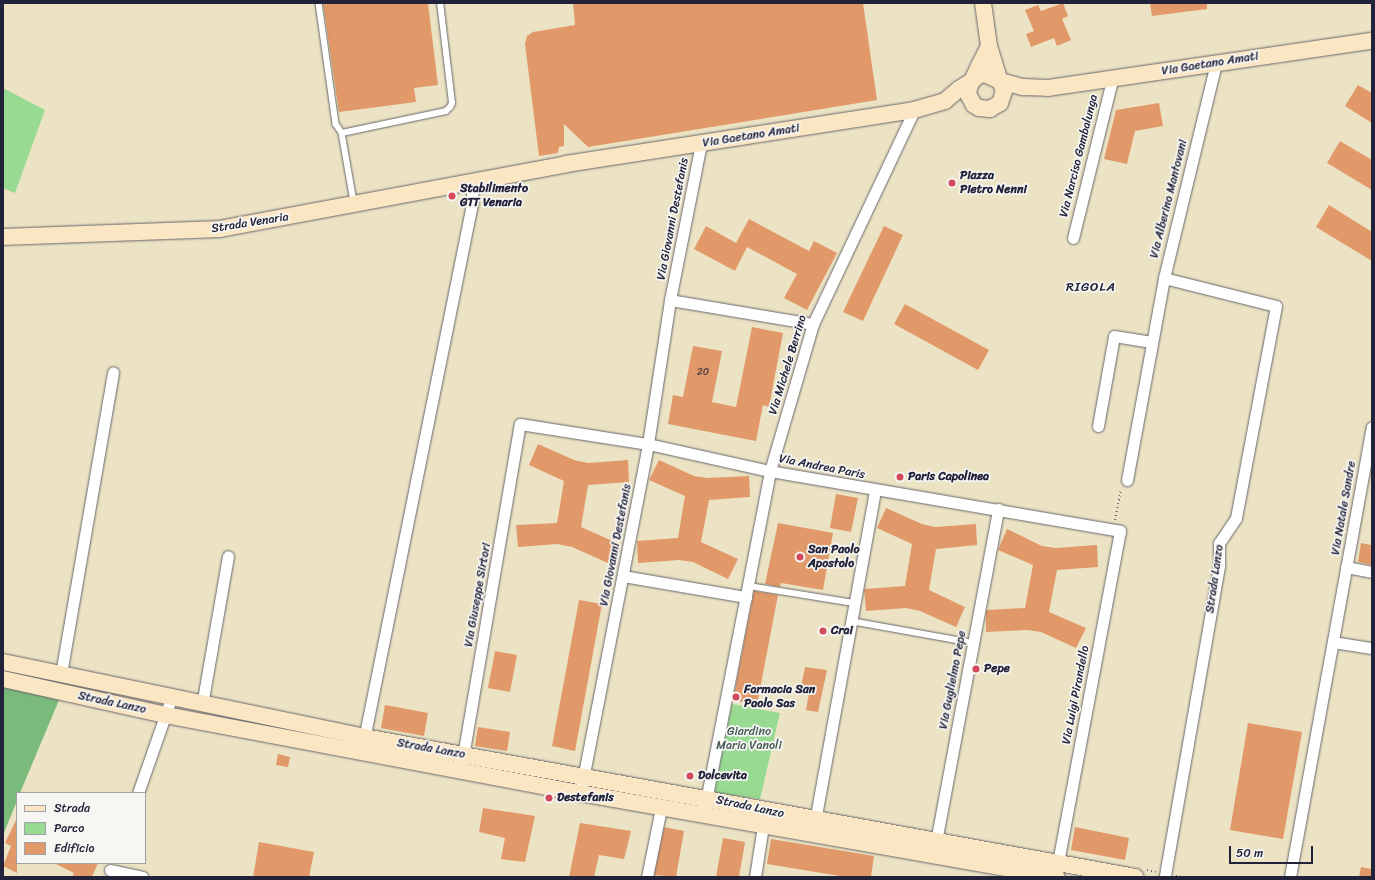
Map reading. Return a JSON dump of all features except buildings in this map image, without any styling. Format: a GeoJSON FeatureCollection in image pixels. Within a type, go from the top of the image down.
{"type":"FeatureCollection","features":[{"type":"Feature","properties":{"kind":"street"},"geometry":{"type":"LineString","coordinates":[[983,3],[989,46],[1004,91],[1000,102],[996,107],[984,110],[972,103],[968,94],[972,81],[985,74],[1000,81]]}},
{"type":"Feature","properties":{"kind":"street","name":"Via Gaetano Amati"},"geometry":{"type":"LineString","coordinates":[[1000,102],[1048,88],[1112,80],[1372,41]]}},
{"type":"Feature","properties":{"kind":"street","name":"Via Gaetano Amati"},"geometry":{"type":"LineString","coordinates":[[557,166],[914,110],[945,101],[972,81],[989,46]]}},
{"type":"Feature","properties":{"kind":"street","name":"Via Alberino Mantovani"},"geometry":{"type":"LineString","coordinates":[[1126,480],[1164,278],[1216,64]]}},
{"type":"Feature","properties":{"kind":"street","name":"Via Narciso Gambalunga"},"geometry":{"type":"LineString","coordinates":[[1073,238],[1112,80]]}},
{"type":"Feature","properties":{"kind":"street","name":"Via Gaetano Amati"},"geometry":{"type":"LineString","coordinates":[[1000,81],[1023,87],[1048,88]]}},
{"type":"Feature","properties":{"kind":"street","name":"Via Gaetano Amati"},"geometry":{"type":"LineString","coordinates":[[945,101],[972,103]]}},
{"type":"Feature","properties":{"kind":"street","name":"Via Michele Berrino"},"geometry":{"type":"LineString","coordinates":[[704,816],[770,471],[813,324],[914,110]]}},
{"type":"Feature","properties":{"kind":"street","name":"Via Giovanni Destefanis"},"geometry":{"type":"LineString","coordinates":[[580,793],[648,444],[670,300],[701,144]]}},
{"type":"Feature","properties":{"kind":"street","name":"Strada Venaria"},"geometry":{"type":"LineString","coordinates":[[3,237],[220,229],[557,166]]}},
{"type":"Feature","properties":{"kind":"street"},"geometry":{"type":"LineString","coordinates":[[363,745],[473,199],[470,182]]}},
{"type":"Feature","properties":{"kind":"street","name":"Strada Lanzo"},"geometry":{"type":"LineString","coordinates":[[1164,278],[1276,306],[1236,518],[1219,543],[1218,566],[1165,877]]}},
{"type":"Feature","properties":{"kind":"street"},"geometry":{"type":"LineString","coordinates":[[670,300],[813,324]]}},
{"type":"Feature","properties":{"kind":"street"},"geometry":{"type":"LineString","coordinates":[[1098,426],[1114,336],[1152,342]]}},
{"type":"Feature","properties":{"kind":"street"},"geometry":{"type":"LineString","coordinates":[[61,674],[113,372]]}},
{"type":"Feature","properties":{"kind":"street","name":"Via Andrea Paris"},"geometry":{"type":"LineString","coordinates":[[520,424],[648,444],[770,471],[875,490],[998,509],[1116,531]]}},
{"type":"Feature","properties":{"kind":"street","name":"Via Giuseppe Sirtori"},"geometry":{"type":"LineString","coordinates":[[462,763],[520,424]]}},
{"type":"Feature","properties":{"kind":"street","name":"Via Natale Sandre"},"geometry":{"type":"LineString","coordinates":[[1372,427],[1370,445],[1346,567],[1372,572]]}},
{"type":"Feature","properties":{"kind":"street"},"geometry":{"type":"LineString","coordinates":[[815,821],[875,490]]}},
{"type":"Feature","properties":{"kind":"street","name":"Via Guglielmo Pepe"},"geometry":{"type":"LineString","coordinates":[[935,848],[998,509]]}},
{"type":"Feature","properties":{"kind":"street","name":"Via Luigi Pirandello"},"geometry":{"type":"LineString","coordinates":[[1057,870],[1116,531]]}},
{"type":"Feature","properties":{"kind":"street"},"geometry":{"type":"LineString","coordinates":[[202,705],[228,556]]}},
{"type":"Feature","properties":{"kind":"street"},"geometry":{"type":"LineString","coordinates":[[1290,877],[1346,567]]}},
{"type":"Feature","properties":{"kind":"street"},"geometry":{"type":"LineString","coordinates":[[623,576],[746,597]]}},
{"type":"Feature","properties":{"kind":"street"},"geometry":{"type":"LineString","coordinates":[[1333,642],[1372,648]]}},
{"type":"Feature","properties":{"kind":"street","name":"Strada Lanzo"},"geometry":{"type":"LineString","coordinates":[[3,662],[202,705],[363,745]]}},
{"type":"Feature","properties":{"kind":"street","name":"Strada Lanzo"},"geometry":{"type":"LineString","coordinates":[[3,679],[166,715],[363,745],[462,763],[584,777],[707,798],[935,848],[1057,870],[1135,877]]}},
{"type":"Feature","properties":{"kind":"street"},"geometry":{"type":"LineString","coordinates":[[138,792],[171,699]]}},
{"type":"Feature","properties":{"kind":"street","name":"Strada Lanzo"},"geometry":{"type":"LineString","coordinates":[[462,763],[580,793],[704,816],[763,826],[935,848]]}},
{"type":"Feature","properties":{"kind":"street"},"geometry":{"type":"LineString","coordinates":[[647,877],[661,808]]}},
{"type":"Feature","properties":{"kind":"street"},"geometry":{"type":"LineString","coordinates":[[755,877],[763,826]]}},
{"type":"Feature","properties":{"kind":"street"},"geometry":{"type":"LineString","coordinates":[[110,870],[142,877]]}},
{"type":"Feature","properties":{"kind":"lane"},"geometry":{"type":"LineString","coordinates":[[319,3],[336,124],[342,133],[355,204]]}},
{"type":"Feature","properties":{"kind":"lane"},"geometry":{"type":"LineString","coordinates":[[342,133],[446,111],[450,107],[452,103],[440,3]]}},
{"type":"Feature","properties":{"kind":"lane"},"geometry":{"type":"LineString","coordinates":[[749,586],[854,603]]}},
{"type":"Feature","properties":{"kind":"lane"},"geometry":{"type":"LineString","coordinates":[[851,621],[973,643]]}},
{"type":"Feature","properties":{"kind":"path"},"geometry":{"type":"LineString","coordinates":[[1116,531],[1122,486],[1126,480]]}},
{"type":"Feature","properties":{"kind":"green space"},"geometry":{"type":"Polygon","coordinates":[[[3,88],[45,110],[15,193],[3,188],[3,88]]]}},
{"type":"Feature","properties":{"kind":"green space"},"geometry":{"type":"Polygon","coordinates":[[[3,685],[59,700],[20,792],[16,792],[16,803],[3,835],[3,685]]]}},
{"type":"Feature","properties":{"kind":"green space","name":"Giardino Maria Vanoli"},"geometry":{"type":"Polygon","coordinates":[[[732,704],[780,713],[760,799],[714,793],[732,704]]]}},
{"type":"Feature","properties":{"kind":"place","name":"Piazza Pietro Nenni"},"geometry":{"type":"Point","coordinates":[952,183]}},
{"type":"Feature","properties":{"kind":"place","name":"Stabilimento GTT Venaria"},"geometry":{"type":"Point","coordinates":[452,196]}},
{"type":"Feature","properties":{"kind":"place","name":"Paris Capolinea"},"geometry":{"type":"Point","coordinates":[900,477]}},
{"type":"Feature","properties":{"kind":"place","name":"San Paolo Apostolo"},"geometry":{"type":"Point","coordinates":[800,557]}},
{"type":"Feature","properties":{"kind":"place","name":"Crai"},"geometry":{"type":"Point","coordinates":[823,631]}},
{"type":"Feature","properties":{"kind":"place","name":"Pepe"},"geometry":{"type":"Point","coordinates":[976,669]}},
{"type":"Feature","properties":{"kind":"place","name":"Farmacia San Paolo Sas"},"geometry":{"type":"Point","coordinates":[736,697]}},
{"type":"Feature","properties":{"kind":"place","name":"Dolcevita"},"geometry":{"type":"Point","coordinates":[690,776]}},
{"type":"Feature","properties":{"kind":"place","name":"Destefanis"},"geometry":{"type":"Point","coordinates":[549,798]}},
{"type":"Feature","properties":{"kind":"district","name":"RIGOLA"},"geometry":{"type":"Point","coordinates":[1091,287]}}]}
